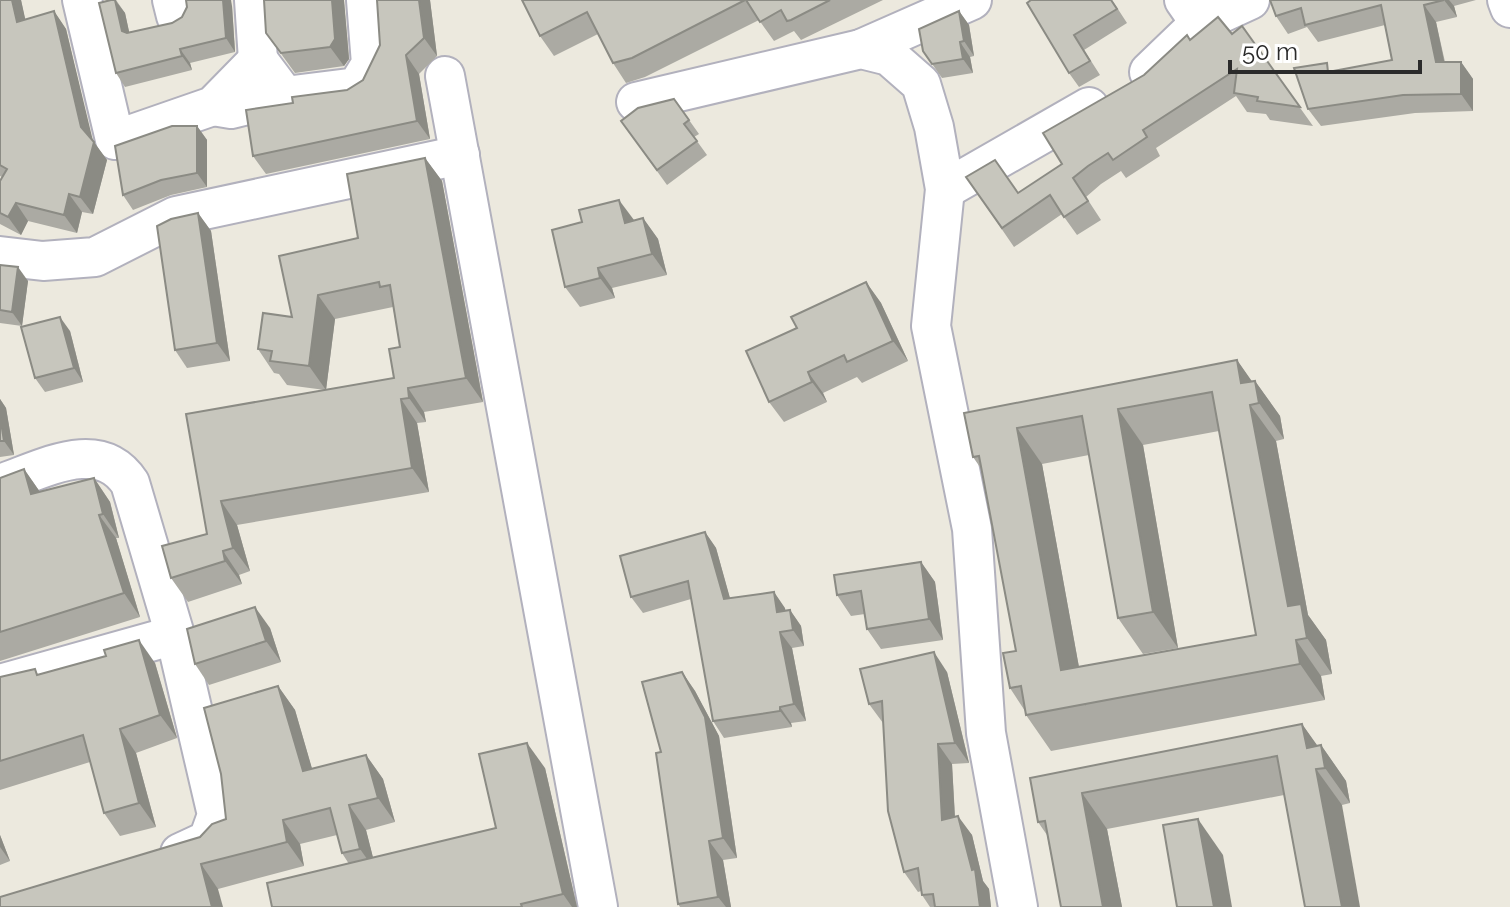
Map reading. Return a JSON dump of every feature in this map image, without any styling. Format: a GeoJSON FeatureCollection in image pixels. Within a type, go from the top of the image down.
{"type":"FeatureCollection","features":[{"type":"Feature","properties":{"kind":"street"},"geometry":{"type":"LineString","coordinates":[[82,0],[115,140],[213,106],[258,60]]}},
{"type":"Feature","properties":{"kind":"street"},"geometry":{"type":"LineString","coordinates":[[254,0],[258,60],[285,96]]}},
{"type":"Feature","properties":{"kind":"street"},"geometry":{"type":"LineString","coordinates":[[213,106],[231,109],[285,96],[357,87],[371,64],[366,0]]}},
{"type":"Feature","properties":{"kind":"street"},"geometry":{"type":"LineString","coordinates":[[636,102],[861,49],[972,0]]}},
{"type":"Feature","properties":{"kind":"street"},"geometry":{"type":"LineString","coordinates":[[945,189],[1146,74],[1192,11],[1250,0]]}},
{"type":"Feature","properties":{"kind":"street"},"geometry":{"type":"LineString","coordinates":[[1507,0],[1510,8]]}},
{"type":"Feature","properties":{"kind":"street"},"geometry":{"type":"LineString","coordinates":[[861,49],[889,56],[921,84],[934,127],[945,189],[931,326],[972,529],[986,733],[1018,907]]}},
{"type":"Feature","properties":{"kind":"street"},"geometry":{"type":"LineString","coordinates":[[445,76],[598,907]]}},
{"type":"Feature","properties":{"kind":"street"},"geometry":{"type":"LineString","coordinates":[[0,256],[43,261],[95,257],[176,216],[460,155]]}},
{"type":"Feature","properties":{"kind":"street"},"geometry":{"type":"LineString","coordinates":[[0,484],[88,457],[113,463],[130,483],[175,635],[215,807],[216,824],[201,846],[148,861]]}},
{"type":"Feature","properties":{"kind":"street"},"geometry":{"type":"LineString","coordinates":[[0,684],[175,635]]}},
{"type":"Feature","properties":{"kind":"building"},"geometry":{"type":"Polygon","coordinates":[[[0,0],[12,0],[17,22],[54,11],[81,127],[94,142],[80,197],[69,194],[64,215],[16,203],[8,217],[0,213],[0,181],[7,169],[0,165],[0,0]]]}},
{"type":"Feature","properties":{"kind":"building"},"geometry":{"type":"Polygon","coordinates":[[[115,0],[122,31],[127,33],[172,23],[182,17],[187,7],[186,0],[223,0],[226,38],[180,49],[182,56],[116,73],[99,3],[115,0]]]}},
{"type":"Feature","properties":{"kind":"building"},"geometry":{"type":"Polygon","coordinates":[[[264,0],[332,0],[335,39],[330,47],[281,53],[266,33],[264,0]]]}},
{"type":"Feature","properties":{"kind":"building"},"geometry":{"type":"Polygon","coordinates":[[[377,0],[419,0],[424,38],[406,55],[417,121],[253,156],[246,110],[293,103],[292,97],[347,90],[363,80],[380,45],[377,0]]]}},
{"type":"Feature","properties":{"kind":"building"},"geometry":{"type":"Polygon","coordinates":[[[522,0],[745,0],[632,58],[613,63],[587,12],[540,36],[522,0]]]}},
{"type":"Feature","properties":{"kind":"building"},"geometry":{"type":"Polygon","coordinates":[[[746,0],[830,0],[791,20],[787,21],[781,10],[760,22],[746,0]]]}},
{"type":"Feature","properties":{"kind":"building"},"geometry":{"type":"Polygon","coordinates":[[[1031,0],[1111,0],[1117,9],[1074,35],[1090,61],[1069,73],[1027,3],[1031,0]]]}},
{"type":"Feature","properties":{"kind":"building"},"geometry":{"type":"Polygon","coordinates":[[[1270,0],[1444,0],[1424,5],[1436,62],[1461,62],[1461,94],[1403,95],[1308,109],[1294,68],[1327,63],[1328,72],[1392,60],[1381,5],[1305,25],[1301,8],[1276,16],[1270,0]]]}},
{"type":"Feature","properties":{"kind":"building"},"geometry":{"type":"Polygon","coordinates":[[[959,11],[964,41],[960,42],[963,59],[932,64],[923,51],[919,29],[959,11]]]}},
{"type":"Feature","properties":{"kind":"building"},"geometry":{"type":"Polygon","coordinates":[[[1218,17],[1232,34],[1242,26],[1300,107],[1257,101],[1258,97],[1234,93],[1237,69],[1143,130],[1147,137],[1113,160],[1108,153],[1073,178],[1088,201],[1064,217],[1050,195],[1002,228],[966,177],[995,160],[1018,193],[1062,164],[1043,133],[1144,75],[1187,35],[1190,40],[1218,17]]]}},
{"type":"Feature","properties":{"kind":"building"},"geometry":{"type":"Polygon","coordinates":[[[674,99],[689,120],[684,124],[697,141],[657,170],[621,121],[638,108],[674,99]]]}},
{"type":"Feature","properties":{"kind":"building"},"geometry":{"type":"Polygon","coordinates":[[[172,126],[197,126],[197,173],[161,180],[123,195],[115,146],[172,126]]]}},
{"type":"Feature","properties":{"kind":"building"},"geometry":{"type":"Polygon","coordinates":[[[425,158],[466,378],[408,388],[409,398],[401,399],[412,468],[221,501],[233,548],[223,551],[225,561],[171,578],[162,546],[207,534],[186,414],[394,378],[389,349],[400,347],[390,285],[380,287],[379,282],[318,295],[309,366],[270,361],[272,351],[258,349],[263,313],[292,317],[279,256],[358,238],[347,174],[425,158]]]}},
{"type":"Feature","properties":{"kind":"building"},"geometry":{"type":"Polygon","coordinates":[[[619,200],[625,223],[643,218],[652,254],[598,268],[600,278],[565,287],[552,230],[582,222],[579,210],[619,200]]]}},
{"type":"Feature","properties":{"kind":"building"},"geometry":{"type":"Polygon","coordinates":[[[198,213],[217,343],[175,350],[157,226],[171,219],[198,213]]]}},
{"type":"Feature","properties":{"kind":"building"},"geometry":{"type":"Polygon","coordinates":[[[0,265],[18,267],[12,312],[0,310],[0,265]]]}},
{"type":"Feature","properties":{"kind":"building"},"geometry":{"type":"Polygon","coordinates":[[[866,282],[893,341],[847,362],[844,355],[808,372],[812,382],[769,402],[746,351],[797,328],[791,317],[866,282]]]}},
{"type":"Feature","properties":{"kind":"building"},"geometry":{"type":"Polygon","coordinates":[[[60,317],[74,368],[35,378],[21,327],[60,317]]]}},
{"type":"Feature","properties":{"kind":"building"},"geometry":{"type":"Polygon","coordinates":[[[1237,360],[1241,383],[1255,381],[1259,403],[1250,405],[1288,606],[1301,604],[1307,638],[1296,640],[1300,664],[1026,715],[1021,686],[1010,688],[1003,653],[1016,651],[979,456],[973,457],[964,413],[1237,360]],[[1212,392],[1118,409],[1153,612],[1118,618],[1082,416],[1017,428],[1061,670],[1256,635],[1212,392]]]}},
{"type":"Feature","properties":{"kind":"building"},"geometry":{"type":"Polygon","coordinates":[[[0,416],[4,441],[0,441],[0,416]]]}},
{"type":"Feature","properties":{"kind":"building"},"geometry":{"type":"Polygon","coordinates":[[[24,469],[31,494],[94,478],[103,514],[99,515],[124,593],[0,632],[0,478],[24,469]]]}},
{"type":"Feature","properties":{"kind":"building"},"geometry":{"type":"Polygon","coordinates":[[[705,532],[724,599],[774,592],[777,612],[790,610],[793,630],[780,632],[794,704],[780,707],[780,711],[713,721],[688,581],[631,597],[620,556],[705,532]]]}},
{"type":"Feature","properties":{"kind":"building"},"geometry":{"type":"Polygon","coordinates":[[[921,562],[929,619],[867,629],[861,591],[837,595],[834,575],[921,562]]]}},
{"type":"Feature","properties":{"kind":"building"},"geometry":{"type":"Polygon","coordinates":[[[255,607],[266,641],[195,664],[187,629],[255,607]]]}},
{"type":"Feature","properties":{"kind":"building"},"geometry":{"type":"Polygon","coordinates":[[[139,640],[160,715],[120,729],[139,803],[104,813],[83,735],[0,761],[0,677],[35,669],[37,675],[106,656],[104,650],[139,640]]]}},
{"type":"Feature","properties":{"kind":"building"},"geometry":{"type":"Polygon","coordinates":[[[934,652],[955,743],[938,744],[942,820],[958,816],[972,870],[975,869],[980,907],[935,907],[933,894],[922,895],[918,868],[904,872],[888,811],[882,701],[869,704],[860,669],[934,652]]]}},
{"type":"Feature","properties":{"kind":"building"},"geometry":{"type":"Polygon","coordinates":[[[682,672],[705,717],[723,838],[709,841],[718,897],[678,904],[656,753],[661,752],[642,682],[682,672]]]}},
{"type":"Feature","properties":{"kind":"building"},"geometry":{"type":"Polygon","coordinates":[[[278,686],[303,771],[366,755],[378,798],[349,805],[360,849],[342,853],[330,808],[283,820],[287,842],[201,864],[212,907],[0,907],[0,897],[200,837],[212,824],[226,819],[221,774],[204,708],[278,686]]]}},
{"type":"Feature","properties":{"kind":"building"},"geometry":{"type":"Polygon","coordinates":[[[1302,724],[1307,748],[1321,745],[1325,768],[1316,769],[1342,907],[1305,907],[1277,756],[1082,793],[1103,907],[1061,907],[1045,821],[1038,822],[1030,778],[1302,724]]]}},
{"type":"Feature","properties":{"kind":"building"},"geometry":{"type":"Polygon","coordinates":[[[527,743],[563,894],[521,904],[522,907],[272,907],[267,883],[496,828],[479,754],[527,743]]]}},
{"type":"Feature","properties":{"kind":"building"},"geometry":{"type":"Polygon","coordinates":[[[1198,819],[1214,907],[1177,907],[1163,825],[1198,819]]]}}]}
